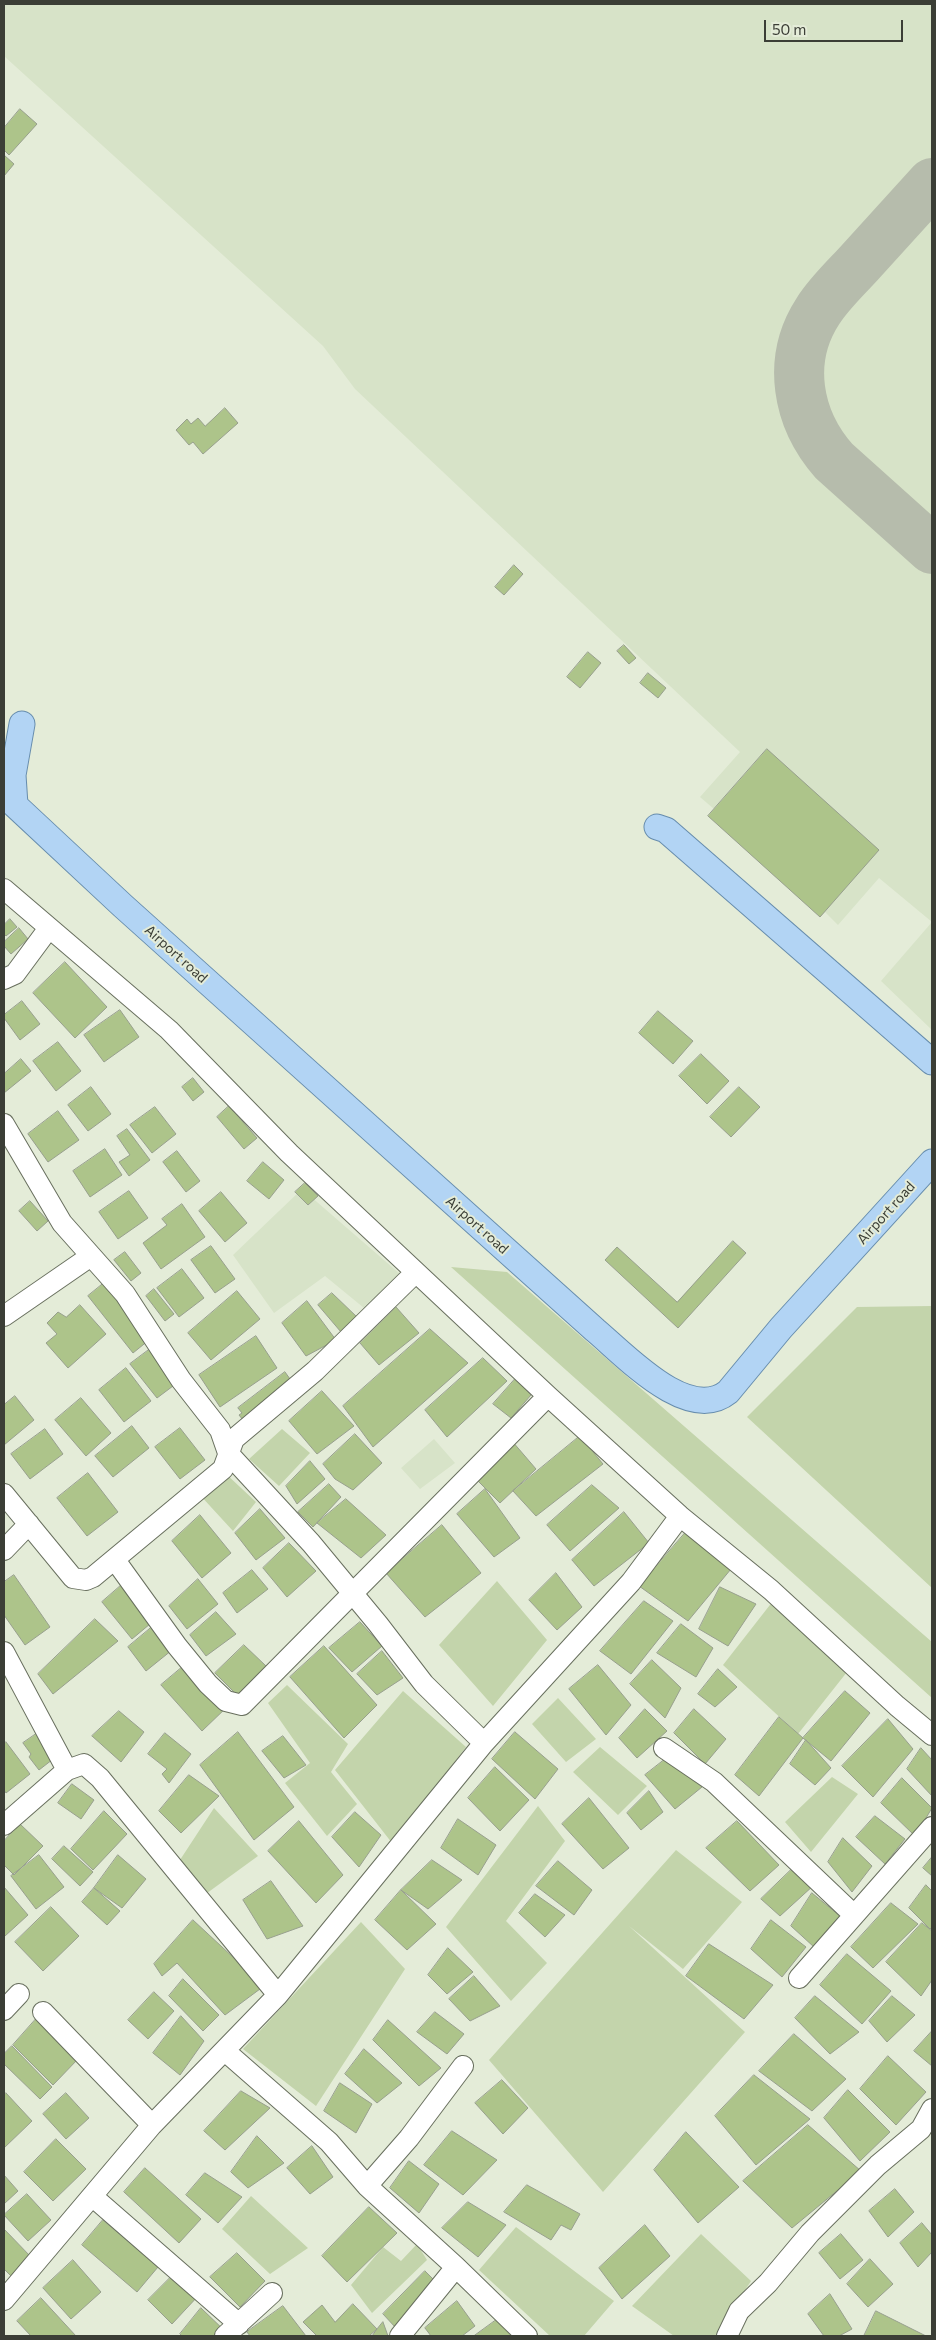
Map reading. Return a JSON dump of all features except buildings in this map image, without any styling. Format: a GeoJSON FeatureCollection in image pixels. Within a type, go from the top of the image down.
{"type":"FeatureCollection","features":[{"type":"Feature","properties":{"kind":"main road","name":"Airport road"},"geometry":{"type":"LineString","coordinates":[[19,721],[9,800],[123,906],[595,1330],[666,1388],[696,1401],[722,1397],[728,1392],[781,1328],[932,1162]]}},
{"type":"Feature","properties":{"kind":"main road"},"geometry":{"type":"LineString","coordinates":[[657,827],[666,830],[932,1062]]}},
{"type":"Feature","properties":{"kind":"street"},"geometry":{"type":"LineString","coordinates":[[4,889],[169,1030],[289,1152],[415,1273],[548,1396],[680,1516],[771,1590],[897,1706],[932,1734]]}},
{"type":"Feature","properties":{"kind":"street"},"geometry":{"type":"LineString","coordinates":[[4,979],[15,974],[49,928]]}},
{"type":"Feature","properties":{"kind":"street"},"geometry":{"type":"LineString","coordinates":[[4,1124],[62,1223],[125,1294],[181,1380],[220,1430],[228,1453],[311,1543],[378,1624],[424,1684],[484,1743]]}},
{"type":"Feature","properties":{"kind":"street"},"geometry":{"type":"LineString","coordinates":[[4,1316],[91,1256]]}},
{"type":"Feature","properties":{"kind":"street"},"geometry":{"type":"LineString","coordinates":[[4,1494],[73,1578],[86,1580],[115,1560],[223,1469],[234,1439],[314,1371],[415,1273]]}},
{"type":"Feature","properties":{"kind":"street"},"geometry":{"type":"LineString","coordinates":[[115,1560],[177,1646],[208,1684],[226,1701],[242,1705],[548,1396]]}},
{"type":"Feature","properties":{"kind":"street"},"geometry":{"type":"LineString","coordinates":[[6,2292],[92,2196],[152,2125],[278,1995],[484,1743],[631,1582],[680,1516]]}},
{"type":"Feature","properties":{"kind":"street"},"geometry":{"type":"LineString","coordinates":[[4,1550],[30,1524]]}},
{"type":"Feature","properties":{"kind":"street"},"geometry":{"type":"LineString","coordinates":[[4,1652],[67,1770]]}},
{"type":"Feature","properties":{"kind":"street"},"geometry":{"type":"LineString","coordinates":[[664,1748],[714,1782],[854,1915]]}},
{"type":"Feature","properties":{"kind":"street"},"geometry":{"type":"LineString","coordinates":[[4,1825],[67,1770],[84,1764],[100,1778],[278,1995]]}},
{"type":"Feature","properties":{"kind":"street"},"geometry":{"type":"LineString","coordinates":[[799,1978],[932,1827]]}},
{"type":"Feature","properties":{"kind":"street"},"geometry":{"type":"LineString","coordinates":[[4,2010],[18,1994]]}},
{"type":"Feature","properties":{"kind":"street"},"geometry":{"type":"LineString","coordinates":[[43,2012],[152,2125]]}},
{"type":"Feature","properties":{"kind":"street"},"geometry":{"type":"LineString","coordinates":[[225,2051],[329,2142],[367,2186],[456,2267],[527,2336]]}},
{"type":"Feature","properties":{"kind":"street"},"geometry":{"type":"LineString","coordinates":[[367,2186],[409,2138],[463,2066]]}},
{"type":"Feature","properties":{"kind":"street"},"geometry":{"type":"LineString","coordinates":[[727,2336],[739,2311],[768,2284],[810,2233],[878,2165],[921,2129],[932,2109]]}},
{"type":"Feature","properties":{"kind":"street"},"geometry":{"type":"LineString","coordinates":[[92,2196],[232,2330],[272,2293]]}},
{"type":"Feature","properties":{"kind":"street"},"geometry":{"type":"LineString","coordinates":[[400,2336],[456,2267]]}},
{"type":"Feature","properties":{"kind":"shaded area"},"geometry":{"type":"Polygon","coordinates":[[[4,4],[932,4],[932,922],[879,878],[838,925],[825,912],[820,917],[708,816],[714,809],[700,797],[740,752],[355,389],[323,346],[4,56],[4,4]]]}},
{"type":"Feature","properties":{"kind":"shaded area"},"geometry":{"type":"Polygon","coordinates":[[[932,922],[932,1030],[881,981],[932,922]]]}},
{"type":"Feature","properties":{"kind":"shaded area"},"geometry":{"type":"Polygon","coordinates":[[[302,1189],[400,1274],[364,1308],[325,1276],[274,1313],[233,1255],[302,1189]]]}},
{"type":"Feature","properties":{"kind":"shaded area"},"geometry":{"type":"Polygon","coordinates":[[[451,1267],[507,1272],[932,1642],[932,1698],[451,1267]]]}},
{"type":"Feature","properties":{"kind":"shaded area"},"geometry":{"type":"Polygon","coordinates":[[[932,1306],[932,1588],[747,1417],[857,1307],[932,1306]]]}},
{"type":"Feature","properties":{"kind":"shaded area"},"geometry":{"type":"Polygon","coordinates":[[[282,1429],[310,1453],[279,1486],[249,1459],[282,1429]]]}},
{"type":"Feature","properties":{"kind":"shaded area"},"geometry":{"type":"Polygon","coordinates":[[[434,1439],[455,1463],[420,1489],[401,1468],[434,1439]]]}},
{"type":"Feature","properties":{"kind":"shaded area"},"geometry":{"type":"Polygon","coordinates":[[[224,1472],[256,1502],[233,1531],[199,1494],[224,1472]]]}},
{"type":"Feature","properties":{"kind":"shaded area"},"geometry":{"type":"Polygon","coordinates":[[[497,1581],[547,1640],[493,1706],[439,1645],[497,1581]]]}},
{"type":"Feature","properties":{"kind":"shaded area"},"geometry":{"type":"Polygon","coordinates":[[[773,1601],[847,1672],[798,1734],[723,1665],[773,1601]]]}},
{"type":"Feature","properties":{"kind":"shaded area"},"geometry":{"type":"Polygon","coordinates":[[[287,1685],[348,1744],[331,1772],[357,1804],[327,1836],[285,1783],[310,1763],[268,1703],[287,1685]]]}},
{"type":"Feature","properties":{"kind":"shaded area"},"geometry":{"type":"Polygon","coordinates":[[[403,1691],[466,1747],[392,1843],[335,1770],[403,1691]]]}},
{"type":"Feature","properties":{"kind":"shaded area"},"geometry":{"type":"Polygon","coordinates":[[[558,1698],[596,1739],[566,1762],[532,1724],[558,1698]]]}},
{"type":"Feature","properties":{"kind":"shaded area"},"geometry":{"type":"Polygon","coordinates":[[[600,1747],[647,1786],[618,1815],[573,1772],[600,1747]]]}},
{"type":"Feature","properties":{"kind":"shaded area"},"geometry":{"type":"Polygon","coordinates":[[[832,1777],[858,1794],[811,1852],[785,1822],[832,1777]]]}},
{"type":"Feature","properties":{"kind":"shaded area"},"geometry":{"type":"Polygon","coordinates":[[[538,1806],[565,1841],[506,1921],[547,1963],[511,2001],[446,1927],[538,1806]]]}},
{"type":"Feature","properties":{"kind":"shaded area"},"geometry":{"type":"Polygon","coordinates":[[[214,1808],[258,1856],[203,1896],[178,1863],[214,1808]]]}},
{"type":"Feature","properties":{"kind":"shaded area"},"geometry":{"type":"Polygon","coordinates":[[[676,1850],[742,1902],[683,1969],[629,1926],[745,2032],[603,2192],[489,2060],[676,1850]]]}},
{"type":"Feature","properties":{"kind":"shaded area"},"geometry":{"type":"Polygon","coordinates":[[[361,1922],[405,1969],[316,2106],[243,2049],[361,1922]]]}},
{"type":"Feature","properties":{"kind":"shaded area"},"geometry":{"type":"Polygon","coordinates":[[[251,2196],[308,2248],[270,2274],[222,2229],[251,2196]]]}},
{"type":"Feature","properties":{"kind":"shaded area"},"geometry":{"type":"Polygon","coordinates":[[[516,2227],[614,2301],[584,2336],[550,2336],[479,2270],[516,2227]]]}},
{"type":"Feature","properties":{"kind":"shaded area"},"geometry":{"type":"Polygon","coordinates":[[[701,2234],[751,2281],[715,2336],[674,2336],[632,2306],[701,2234]]]}},
{"type":"Feature","properties":{"kind":"shaded area"},"geometry":{"type":"Polygon","coordinates":[[[417,2244],[427,2260],[372,2313],[351,2285],[383,2247],[401,2261],[417,2244]]]}},
{"type":"Feature","properties":{"kind":"taxiway"},"geometry":{"type":"LineString","coordinates":[[932,183],[823,304],[808,330],[802,349],[799,369],[800,389],[804,408],[811,427],[821,445],[834,461],[932,549]]}}]}
